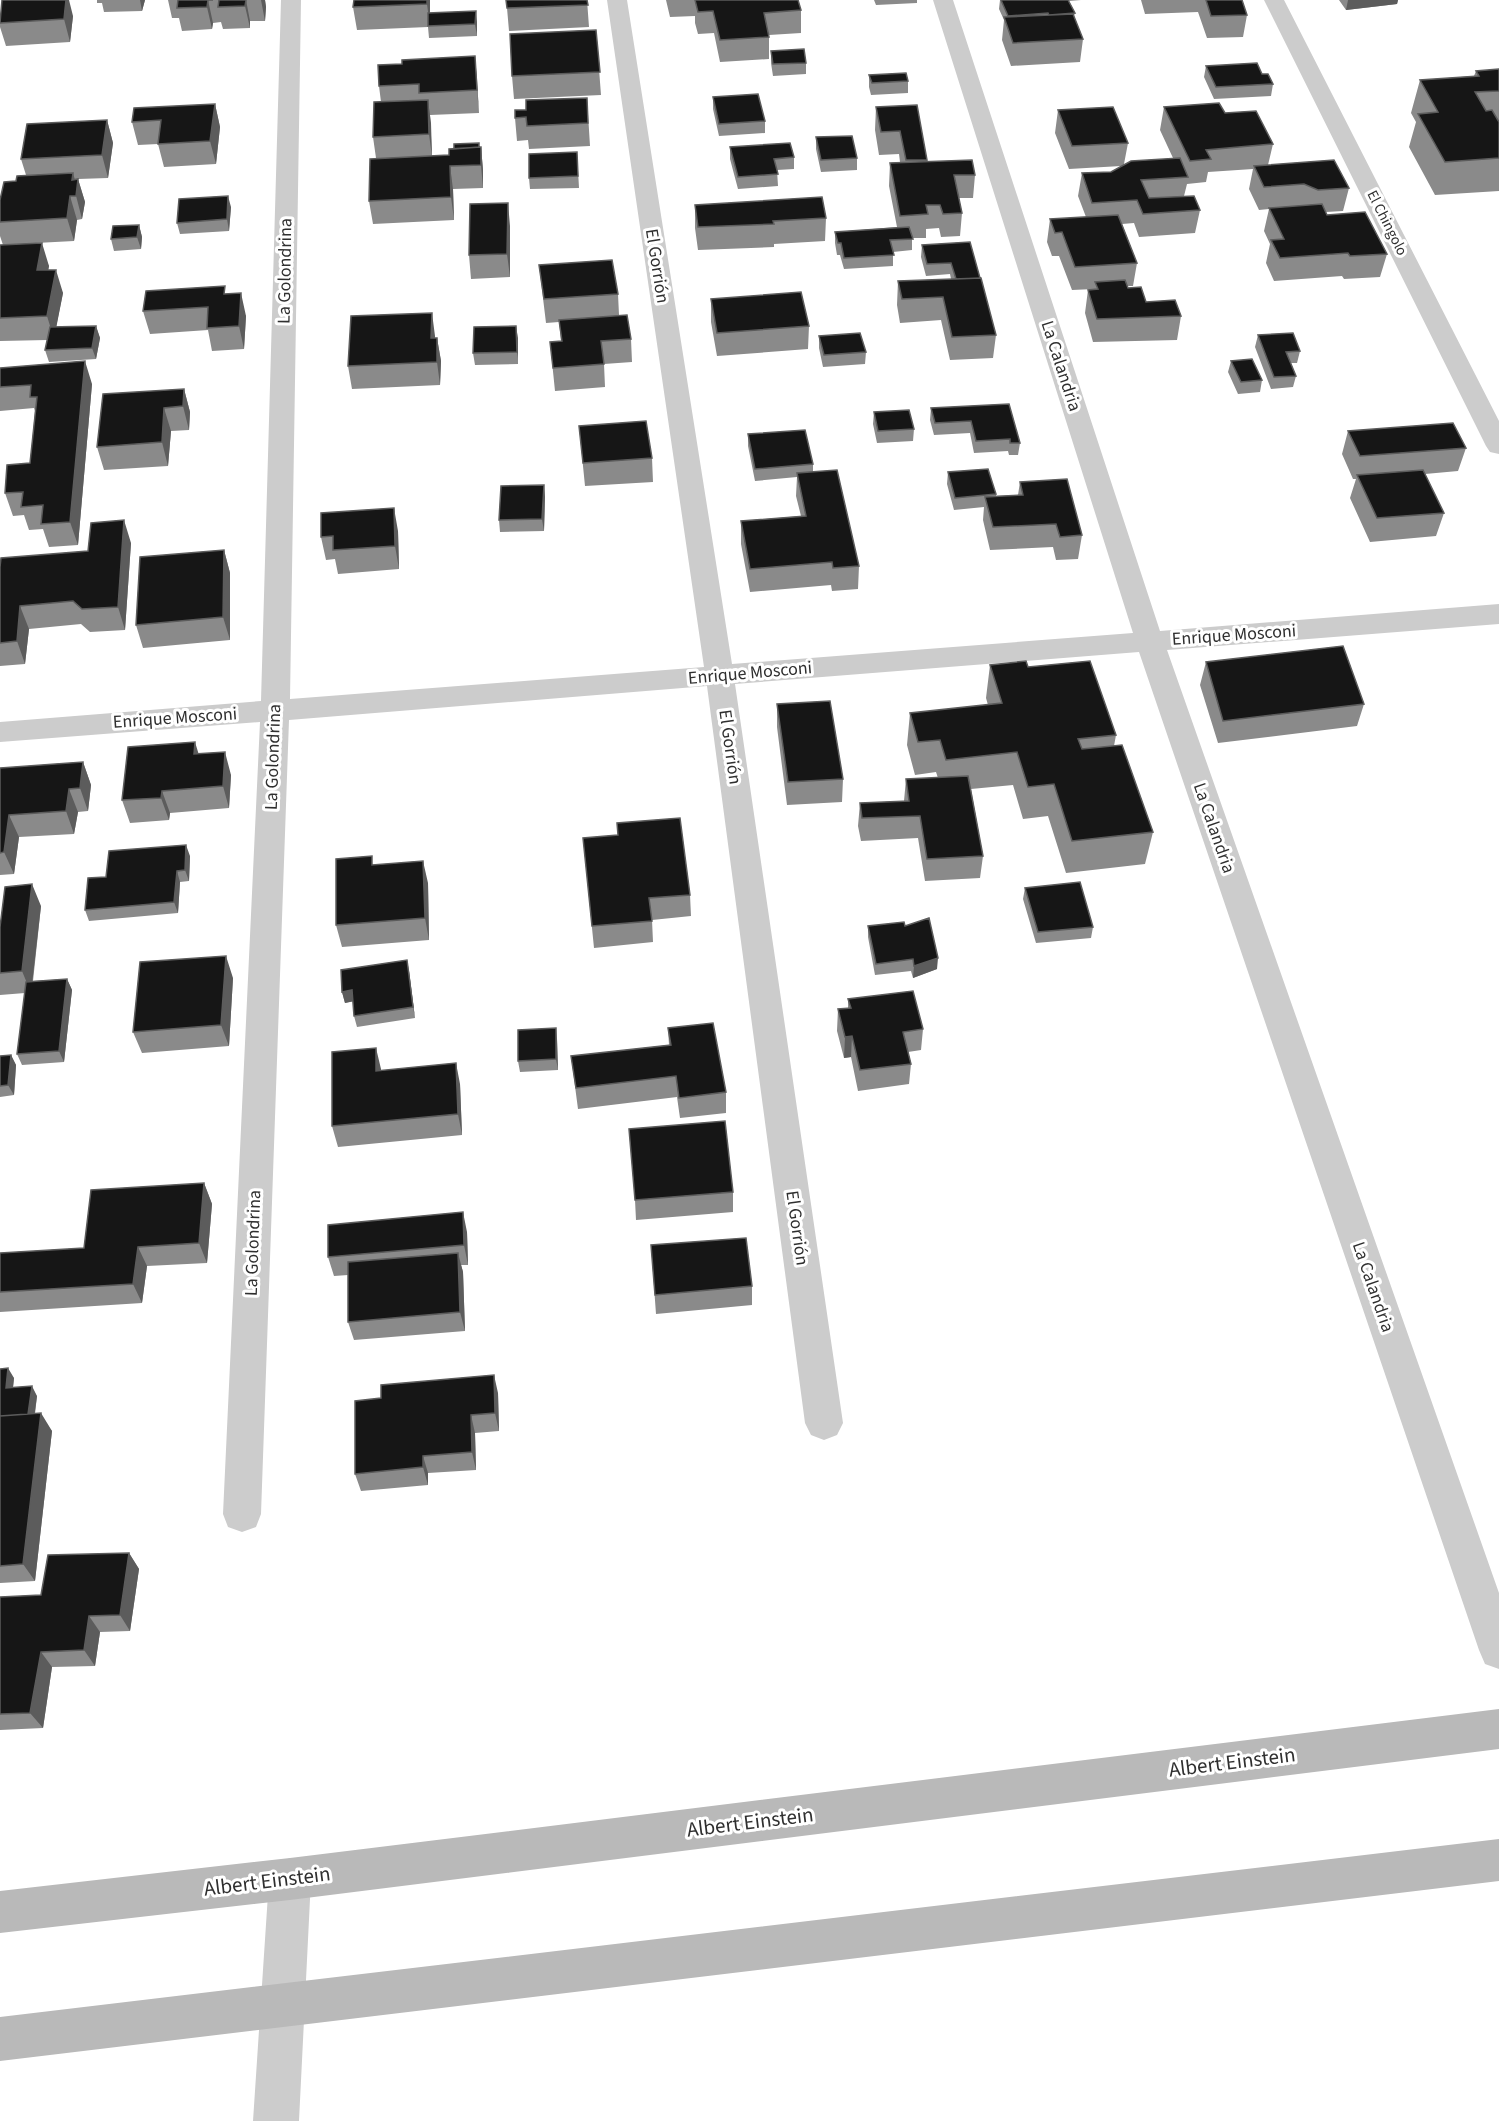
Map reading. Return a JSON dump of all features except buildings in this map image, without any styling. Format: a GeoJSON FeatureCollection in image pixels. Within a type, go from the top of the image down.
{"type":"FeatureCollection","features":[{"type":"Feature","properties":{"kind":"street","name":"La Golondrina"},"geometry":{"type":"LineString","coordinates":[[242,1514],[274,711],[291,0]]}},
{"type":"Feature","properties":{"kind":"street","name":"El Gorrión"},"geometry":{"type":"LineString","coordinates":[[617,0],[720,676],[824,1423]]}},
{"type":"Feature","properties":{"kind":"street","name":"La Calandria"},"geometry":{"type":"LineString","coordinates":[[943,0],[1150,642],[1499,1650]]}},
{"type":"Feature","properties":{"kind":"street","name":"El Chingolo"},"geometry":{"type":"LineString","coordinates":[[1274,0],[1499,446]]}},
{"type":"Feature","properties":{"kind":"street","name":"Enrique Mosconi"},"geometry":{"type":"LineString","coordinates":[[0,732],[1499,615]]}},
{"type":"Feature","properties":{"kind":"street","name":"Albert Einstein"},"geometry":{"type":"LineString","coordinates":[[0,1911],[290,1879],[1499,1729]]}},
{"type":"Feature","properties":{"kind":"street"},"geometry":{"type":"LineString","coordinates":[[0,2039],[1499,1860]]}},
{"type":"Feature","properties":{"kind":"street"},"geometry":{"type":"LineString","coordinates":[[276,2121],[290,1879]]}}]}
